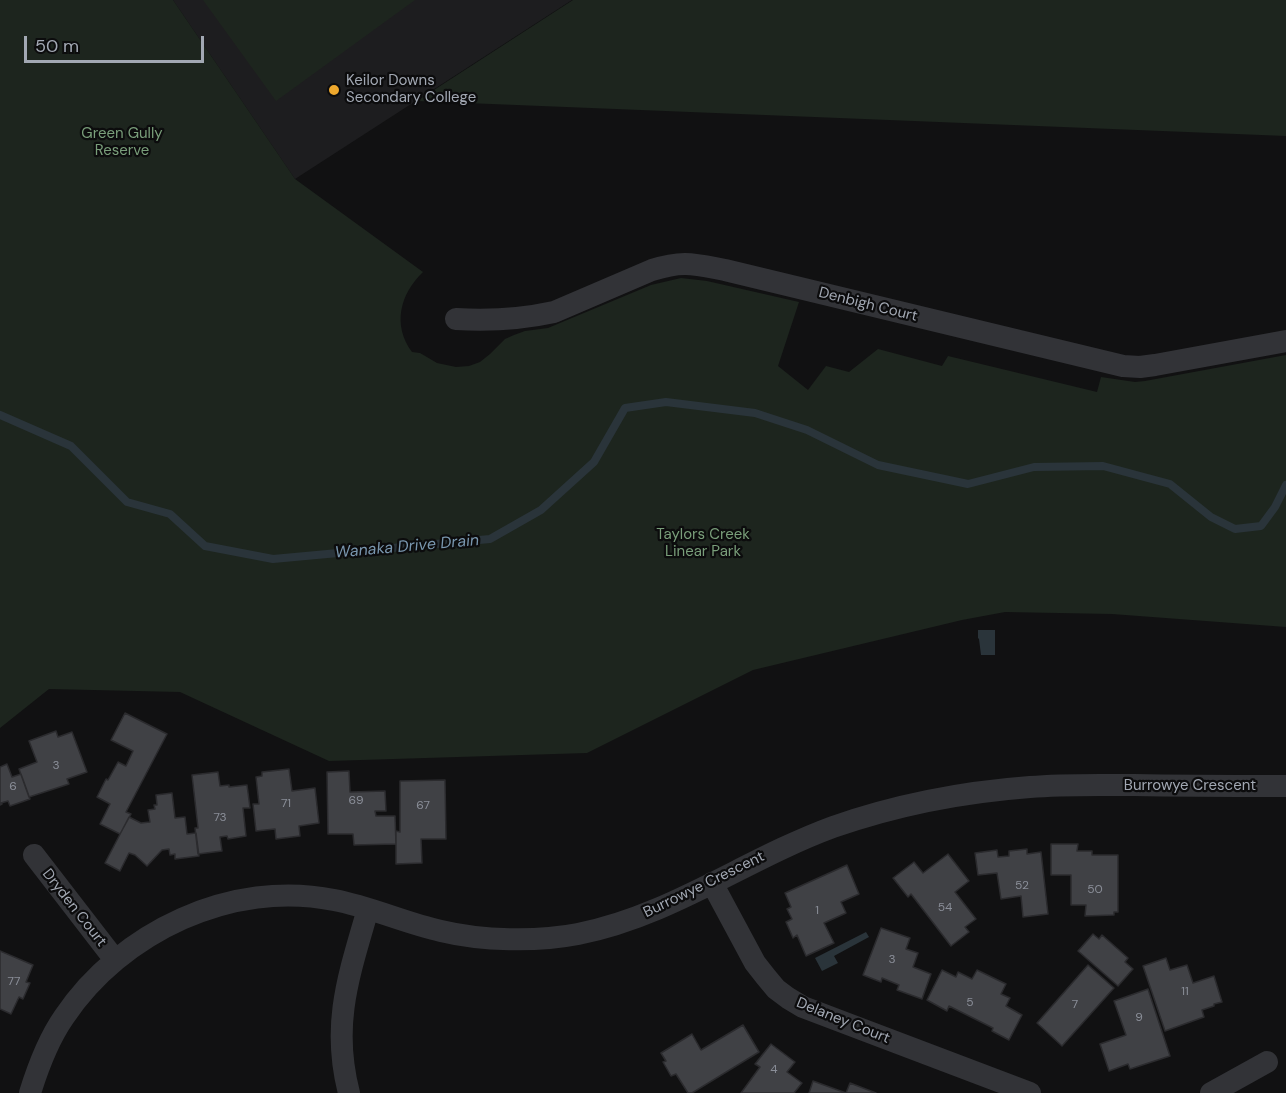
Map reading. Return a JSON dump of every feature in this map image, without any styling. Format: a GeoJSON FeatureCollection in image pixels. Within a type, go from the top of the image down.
{"type":"FeatureCollection","features":[{"type":"Feature","properties":{"kind":"street","name":"Denbigh Court"},"geometry":{"type":"LineString","coordinates":[[456,318],[502,320],[546,314],[652,270],[681,263],[724,270],[1123,366],[1155,366],[1286,341]]}},
{"type":"Feature","properties":{"kind":"street","name":"Burrowye Crescent"},"geometry":{"type":"LineString","coordinates":[[30,1093],[47,1047],[62,1019],[94,980],[115,960],[146,938],[185,918],[226,903],[289,895],[333,899],[439,931],[519,939],[544,938],[590,931],[656,911],[777,850],[834,827],[918,803],[964,794],[1049,786],[1286,786]]}},
{"type":"Feature","properties":{"kind":"street","name":"Dryden Court"},"geometry":{"type":"LineString","coordinates":[[34,855],[115,960]]}},
{"type":"Feature","properties":{"kind":"street","name":"Delaney Court"},"geometry":{"type":"LineString","coordinates":[[712,883],[756,963],[776,989],[788,998],[803,1007],[1030,1093]]}},
{"type":"Feature","properties":{"kind":"street"},"geometry":{"type":"LineString","coordinates":[[349,1093],[343,1065],[342,1013],[346,988],[368,909]]}},
{"type":"Feature","properties":{"kind":"street"},"geometry":{"type":"LineString","coordinates":[[1211,1093],[1267,1062]]}},
{"type":"Feature","properties":{"kind":"shaded area","name":"Keilor Downs Secondary College"},"geometry":{"type":"Polygon","coordinates":[[[173,0],[572,0],[295,179],[173,0]]]}},
{"type":"Feature","properties":{"kind":"shaded area"},"geometry":{"type":"Polygon","coordinates":[[[978,630],[995,630],[995,655],[981,655],[978,630]]]}},
{"type":"Feature","properties":{"kind":"shaded area"},"geometry":{"type":"Polygon","coordinates":[[[866,932],[869,937],[834,956],[838,963],[822,971],[815,958],[866,932]]]}},
{"type":"Feature","properties":{"kind":"green space"},"geometry":{"type":"Polygon","coordinates":[[[0,0],[173,0],[295,179],[423,272],[404,300],[401,310],[402,331],[412,352],[420,353],[437,363],[456,367],[469,366],[480,362],[505,339],[514,335],[548,328],[651,285],[681,278],[707,281],[799,302],[778,366],[808,390],[826,366],[849,372],[878,349],[942,366],[948,356],[1097,392],[1101,377],[1135,382],[1145,381],[1286,355],[1286,627],[1112,614],[1005,612],[962,620],[753,670],[587,753],[329,761],[180,692],[49,689],[0,728],[0,0]]]}},
{"type":"Feature","properties":{"kind":"green space"},"geometry":{"type":"Polygon","coordinates":[[[203,0],[415,0],[276,101],[203,0]]]}},
{"type":"Feature","properties":{"kind":"green space"},"geometry":{"type":"Polygon","coordinates":[[[573,0],[1286,0],[1286,136],[417,101],[573,0]]]}},
{"type":"Feature","properties":{"kind":"building"},"geometry":{"type":"Polygon","coordinates":[[[125,713],[167,734],[126,812],[131,814],[120,834],[100,824],[110,804],[97,797],[118,762],[126,766],[133,751],[111,740],[125,713]]]}},
{"type":"Feature","properties":{"kind":"building"},"geometry":{"type":"Polygon","coordinates":[[[56,731],[58,737],[72,732],[87,772],[67,779],[69,784],[29,797],[19,769],[37,762],[29,741],[56,731]]]}},
{"type":"Feature","properties":{"kind":"building"},"geometry":{"type":"Polygon","coordinates":[[[7,764],[12,777],[21,774],[30,799],[10,806],[8,801],[0,805],[0,767],[7,764]]]}},
{"type":"Feature","properties":{"kind":"building"},"geometry":{"type":"Polygon","coordinates":[[[289,769],[292,791],[315,788],[319,823],[299,826],[300,836],[276,839],[275,829],[256,831],[253,804],[259,804],[256,777],[262,776],[262,772],[289,769]]]}},
{"type":"Feature","properties":{"kind":"building"},"geometry":{"type":"Polygon","coordinates":[[[349,771],[350,792],[385,791],[386,811],[375,811],[376,816],[395,816],[396,844],[354,845],[353,834],[328,834],[327,772],[349,771]]]}},
{"type":"Feature","properties":{"kind":"building"},"geometry":{"type":"Polygon","coordinates":[[[218,772],[220,786],[247,785],[250,808],[243,808],[246,836],[228,839],[227,836],[220,837],[222,851],[198,854],[195,828],[198,828],[192,775],[218,772]]]}},
{"type":"Feature","properties":{"kind":"building"},"geometry":{"type":"Polygon","coordinates":[[[445,780],[446,839],[421,839],[422,863],[396,864],[396,831],[400,832],[400,781],[445,780]]]}},
{"type":"Feature","properties":{"kind":"building"},"geometry":{"type":"Polygon","coordinates":[[[172,793],[175,818],[185,817],[187,834],[196,833],[199,856],[175,859],[175,854],[170,855],[169,849],[162,850],[147,866],[135,855],[129,853],[120,871],[105,863],[129,817],[141,823],[150,822],[148,810],[155,809],[156,795],[172,793]]]}},
{"type":"Feature","properties":{"kind":"building"},"geometry":{"type":"Polygon","coordinates":[[[1051,844],[1078,844],[1077,851],[1092,851],[1092,855],[1118,855],[1118,912],[1114,912],[1114,915],[1085,916],[1086,905],[1071,905],[1071,875],[1051,875],[1051,844]]]}},
{"type":"Feature","properties":{"kind":"building"},"geometry":{"type":"Polygon","coordinates":[[[1027,849],[1027,854],[1041,852],[1048,914],[1023,917],[1021,896],[1001,899],[997,873],[978,875],[975,853],[997,850],[998,857],[1009,856],[1009,851],[1027,849]]]}},
{"type":"Feature","properties":{"kind":"building"},"geometry":{"type":"Polygon","coordinates":[[[948,854],[969,881],[955,892],[976,919],[965,927],[969,932],[951,946],[911,894],[908,897],[893,878],[914,862],[923,873],[948,854]]]}},
{"type":"Feature","properties":{"kind":"building"},"geometry":{"type":"Polygon","coordinates":[[[847,865],[859,894],[841,902],[846,913],[824,923],[834,943],[806,956],[797,935],[793,938],[786,922],[792,919],[787,909],[791,907],[785,893],[847,865]]]}},
{"type":"Feature","properties":{"kind":"building"},"geometry":{"type":"Polygon","coordinates":[[[881,928],[910,938],[906,949],[918,953],[913,967],[931,974],[922,999],[897,990],[899,985],[882,978],[881,982],[863,975],[881,928]]]}},
{"type":"Feature","properties":{"kind":"building"},"geometry":{"type":"Polygon","coordinates":[[[1093,934],[1099,939],[1102,935],[1128,958],[1125,962],[1133,969],[1118,986],[1078,951],[1093,934]]]}},
{"type":"Feature","properties":{"kind":"building"},"geometry":{"type":"Polygon","coordinates":[[[0,951],[33,965],[26,982],[30,983],[23,999],[19,997],[11,1014],[0,1009],[0,951]]]}},
{"type":"Feature","properties":{"kind":"building"},"geometry":{"type":"Polygon","coordinates":[[[1166,958],[1170,970],[1187,965],[1193,983],[1214,976],[1222,1002],[1202,1010],[1204,1017],[1165,1031],[1143,966],[1166,958]]]}},
{"type":"Feature","properties":{"kind":"building"},"geometry":{"type":"Polygon","coordinates":[[[1088,965],[1114,988],[1062,1046],[1037,1023],[1088,965]]]}},
{"type":"Feature","properties":{"kind":"building"},"geometry":{"type":"Polygon","coordinates":[[[942,970],[956,977],[958,972],[972,979],[977,970],[1006,984],[1001,994],[1010,998],[1006,1006],[1022,1015],[1009,1040],[992,1031],[993,1028],[949,1006],[947,1011],[927,1000],[942,970]]]}},
{"type":"Feature","properties":{"kind":"building"},"geometry":{"type":"Polygon","coordinates":[[[1148,989],[1170,1056],[1130,1069],[1128,1064],[1109,1071],[1100,1044],[1126,1035],[1114,1001],[1148,989]]]}},
{"type":"Feature","properties":{"kind":"building"},"geometry":{"type":"Polygon","coordinates":[[[743,1025],[759,1052],[692,1093],[688,1093],[676,1074],[671,1076],[661,1053],[692,1034],[701,1050],[743,1025]]]}},
{"type":"Feature","properties":{"kind":"building"},"geometry":{"type":"Polygon","coordinates":[[[771,1044],[795,1062],[787,1072],[802,1083],[794,1093],[741,1093],[760,1067],[755,1064],[771,1044]]]}},
{"type":"Feature","properties":{"kind":"building"},"geometry":{"type":"Polygon","coordinates":[[[813,1081],[846,1093],[809,1093],[813,1081]]]}},
{"type":"Feature","properties":{"kind":"building"},"geometry":{"type":"Polygon","coordinates":[[[850,1083],[876,1093],[846,1093],[850,1083]]]}},
{"type":"Feature","properties":{"kind":"waterway","name":"Wanaka Drive Drain"},"geometry":{"type":"LineString","coordinates":[[0,415],[71,446],[127,502],[170,514],[205,546],[273,559],[490,539],[541,510],[594,462],[625,408],[666,402],[755,413],[807,430],[878,465],[968,484],[1034,467],[1103,466],[1170,484],[1211,517],[1235,529],[1261,526],[1275,507],[1286,485]]}},
{"type":"Feature","properties":{"kind":"place","name":"Keilor Downs Secondary College"},"geometry":{"type":"Point","coordinates":[334,90]}},
{"type":"Feature","properties":{"kind":"park label","name":"Green Gully Reserve"},"geometry":{"type":"Point","coordinates":[122,142]}},
{"type":"Feature","properties":{"kind":"park label","name":"Taylors Creek Linear Park"},"geometry":{"type":"Point","coordinates":[703,544]}}]}
